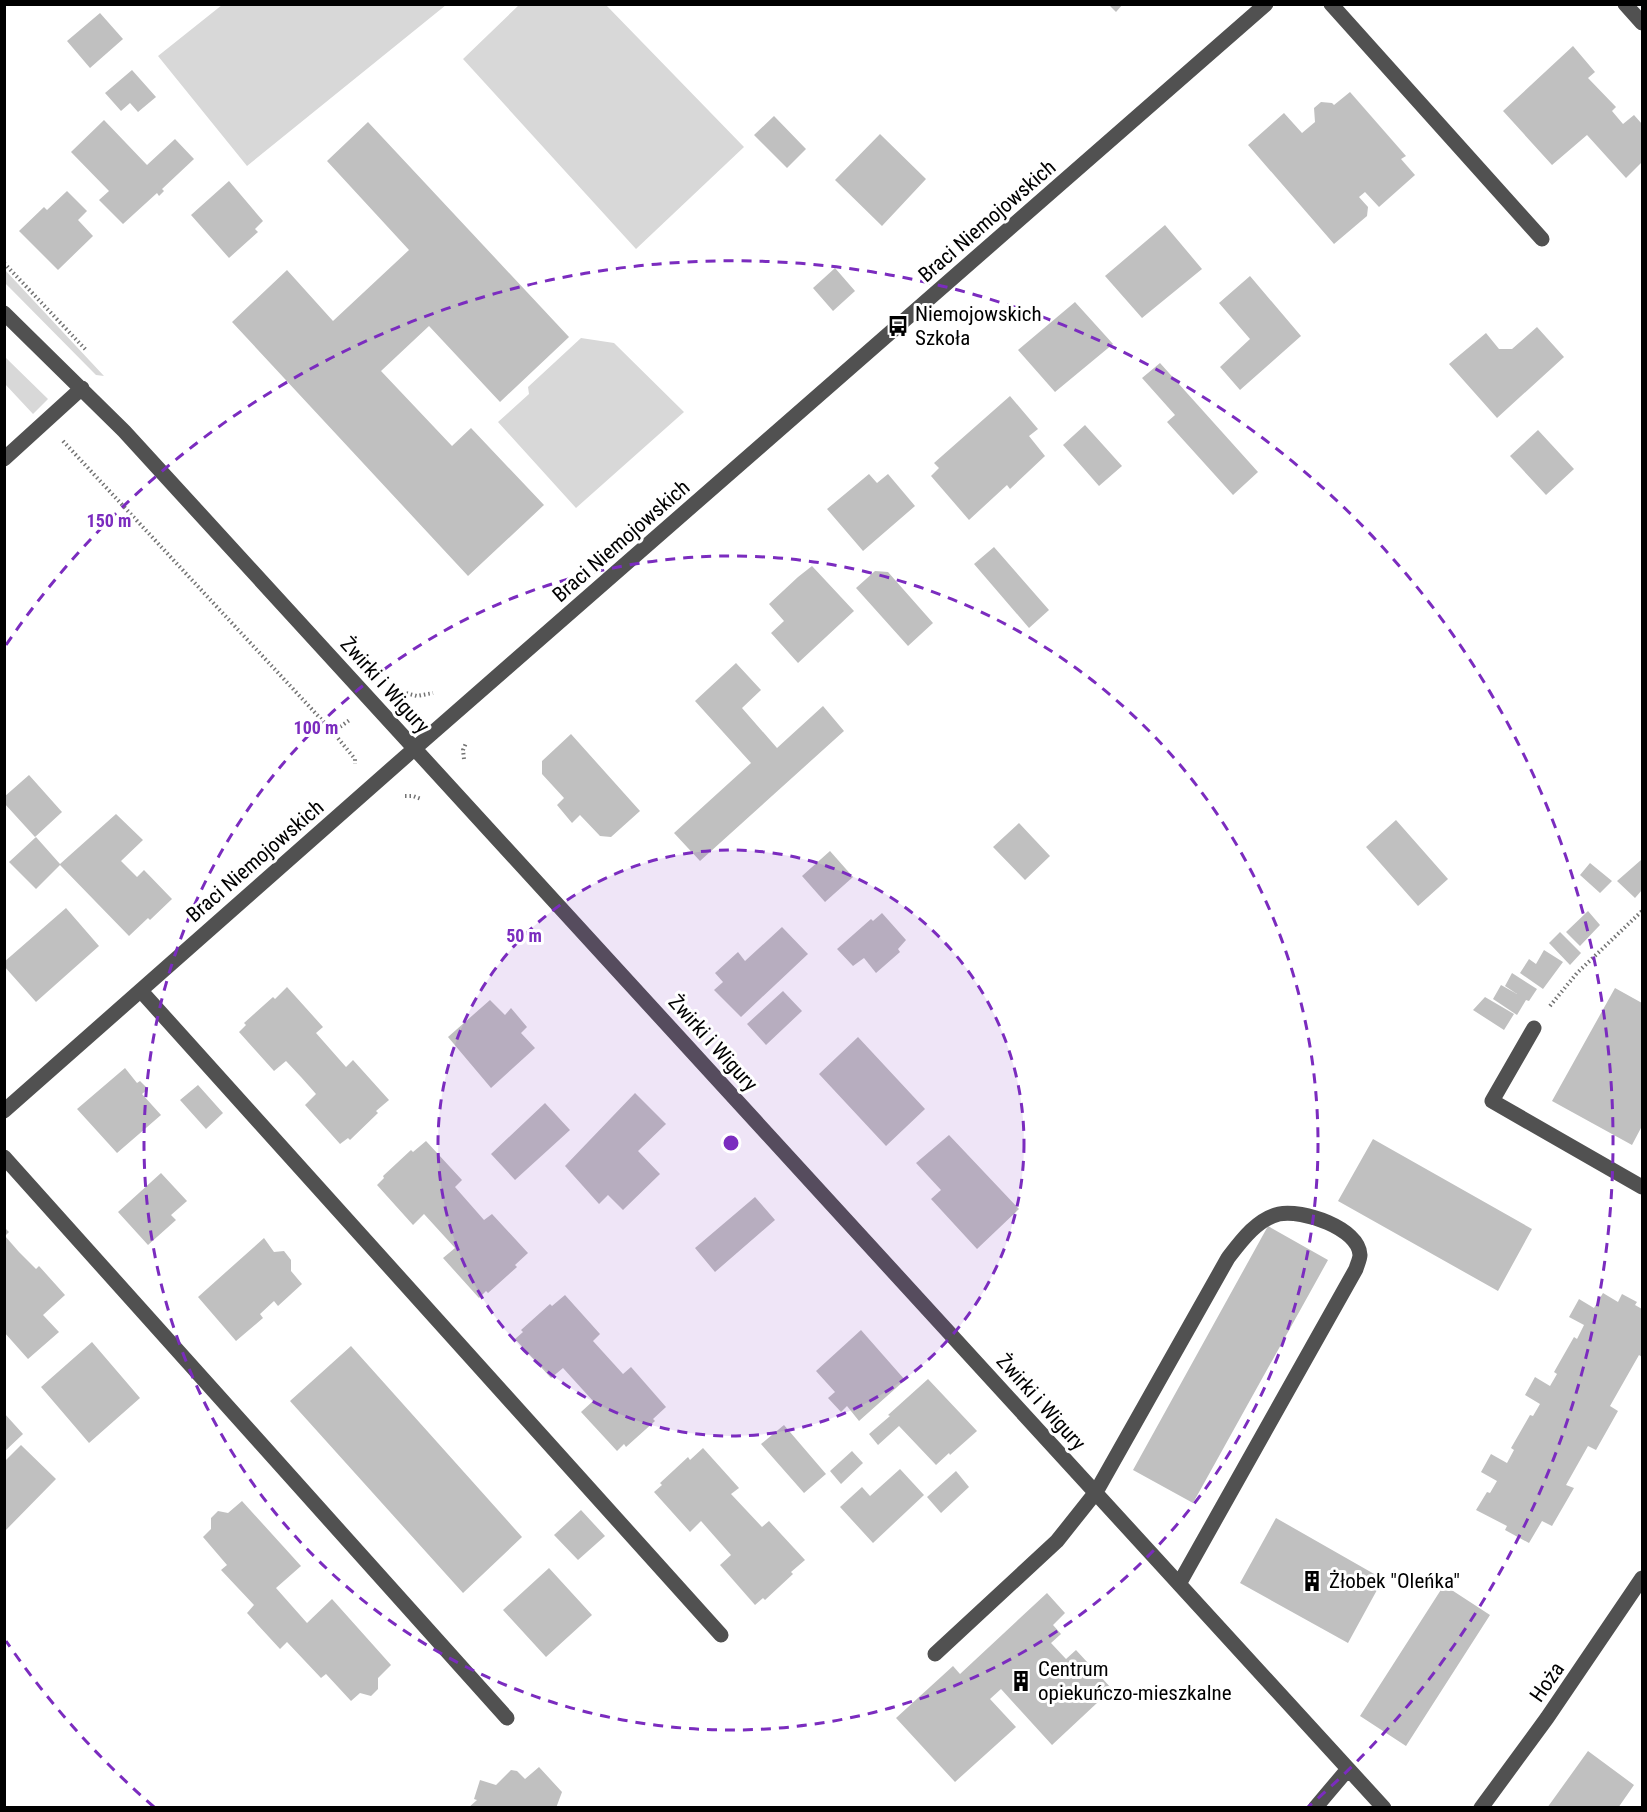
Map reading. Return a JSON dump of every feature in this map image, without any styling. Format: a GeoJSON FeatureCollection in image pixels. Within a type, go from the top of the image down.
{"type":"FeatureCollection","features":[{"type":"Feature","properties":{"kind":"street","name":"Braci Niemojowskich"},"geometry":{"type":"LineString","coordinates":[[4,1111],[1266,4]]}},
{"type":"Feature","properties":{"kind":"street"},"geometry":{"type":"LineString","coordinates":[[1331,4],[1542,239]]}},
{"type":"Feature","properties":{"kind":"street"},"geometry":{"type":"LineString","coordinates":[[1625,4],[1642,23]]}},
{"type":"Feature","properties":{"kind":"street","name":"Żwirki i Wigury"},"geometry":{"type":"LineString","coordinates":[[4,313],[82,388],[1384,1808]]}},
{"type":"Feature","properties":{"kind":"street"},"geometry":{"type":"LineString","coordinates":[[4,459],[82,388]]}},
{"type":"Feature","properties":{"kind":"street"},"geometry":{"type":"LineString","coordinates":[[141,991],[721,1635]]}},
{"type":"Feature","properties":{"kind":"street"},"geometry":{"type":"LineString","coordinates":[[1534,1028],[1492,1101],[1642,1187]]}},
{"type":"Feature","properties":{"kind":"street"},"geometry":{"type":"LineString","coordinates":[[4,1156],[507,1718]]}},
{"type":"Feature","properties":{"kind":"street"},"geometry":{"type":"LineString","coordinates":[[935,1654],[1057,1541],[1096,1492],[1228,1258],[1243,1238],[1263,1221],[1279,1214],[1297,1213],[1323,1220],[1343,1231],[1355,1244],[1360,1255],[1356,1269],[1179,1584]]}},
{"type":"Feature","properties":{"kind":"street","name":"Hoża"},"geometry":{"type":"LineString","coordinates":[[1481,1808],[1547,1718],[1642,1578]]}},
{"type":"Feature","properties":{"kind":"street"},"geometry":{"type":"LineString","coordinates":[[1315,1808],[1348,1769]]}},
{"type":"Feature","properties":{"kind":"path"},"geometry":{"type":"LineString","coordinates":[[52,415],[54,432],[333,732],[355,759],[354,766],[358,770]]}},
{"type":"Feature","properties":{"kind":"path"},"geometry":{"type":"LineString","coordinates":[[333,732],[359,714]]}},
{"type":"Feature","properties":{"kind":"path"},"geometry":{"type":"LineString","coordinates":[[1534,1028],[1577,973],[1642,911]]}},
{"type":"Feature","properties":{"kind":"shaded area"},"geometry":{"type":"Polygon","coordinates":[[[222,5],[446,5],[247,166],[158,56],[222,5]]]}},
{"type":"Feature","properties":{"kind":"shaded area"},"geometry":{"type":"Polygon","coordinates":[[[519,5],[606,5],[744,147],[636,249],[463,59],[519,5]]]}},
{"type":"Feature","properties":{"kind":"shaded area"},"geometry":{"type":"Polygon","coordinates":[[[4,270],[104,376],[96,375],[5,283],[4,270]]]}},
{"type":"Feature","properties":{"kind":"shaded area"},"geometry":{"type":"Polygon","coordinates":[[[581,338],[614,343],[684,412],[576,508],[498,422],[529,394],[528,387],[581,338]]]}},
{"type":"Feature","properties":{"kind":"shaded area"},"geometry":{"type":"Polygon","coordinates":[[[5,357],[48,399],[33,414],[5,384],[5,357]]]}},
{"type":"Feature","properties":{"kind":"building"},"geometry":{"type":"Polygon","coordinates":[[[1108,4],[1123,4],[1116,12],[1108,4]]]}},
{"type":"Feature","properties":{"kind":"building"},"geometry":{"type":"Polygon","coordinates":[[[100,13],[123,39],[90,68],[67,41],[100,13]]]}},
{"type":"Feature","properties":{"kind":"building"},"geometry":{"type":"Polygon","coordinates":[[[1573,46],[1595,72],[1588,78],[1616,107],[1612,111],[1623,124],[1634,115],[1642,124],[1642,162],[1626,178],[1587,135],[1552,165],[1503,111],[1573,46]]]}},
{"type":"Feature","properties":{"kind":"building"},"geometry":{"type":"Polygon","coordinates":[[[132,70],[156,97],[138,112],[130,103],[121,111],[105,93],[132,70]]]}},
{"type":"Feature","properties":{"kind":"building"},"geometry":{"type":"Polygon","coordinates":[[[1350,92],[1406,156],[1401,159],[1415,175],[1379,207],[1365,192],[1359,197],[1368,207],[1367,216],[1334,244],[1248,145],[1284,113],[1302,133],[1315,122],[1314,108],[1321,102],[1334,105],[1350,92]]]}},
{"type":"Feature","properties":{"kind":"building"},"geometry":{"type":"Polygon","coordinates":[[[774,116],[806,149],[787,168],[754,135],[774,116]]]}},
{"type":"Feature","properties":{"kind":"building"},"geometry":{"type":"Polygon","coordinates":[[[104,120],[147,165],[175,139],[194,159],[162,189],[164,191],[159,196],[157,193],[123,224],[99,200],[109,191],[71,152],[104,120]]]}},
{"type":"Feature","properties":{"kind":"building"},"geometry":{"type":"Polygon","coordinates":[[[368,122],[569,337],[500,402],[429,326],[381,371],[452,446],[471,428],[544,505],[468,576],[232,322],[287,270],[333,321],[409,250],[327,161],[368,122]]]}},
{"type":"Feature","properties":{"kind":"building"},"geometry":{"type":"Polygon","coordinates":[[[880,134],[926,179],[882,226],[835,180],[880,134]]]}},
{"type":"Feature","properties":{"kind":"building"},"geometry":{"type":"Polygon","coordinates":[[[229,181],[263,221],[255,229],[258,232],[229,258],[191,215],[229,181]]]}},
{"type":"Feature","properties":{"kind":"building"},"geometry":{"type":"Polygon","coordinates":[[[67,191],[87,211],[78,220],[93,236],[58,270],[19,231],[44,207],[47,210],[67,191]]]}},
{"type":"Feature","properties":{"kind":"building"},"geometry":{"type":"Polygon","coordinates":[[[1165,225],[1202,269],[1142,318],[1105,276],[1165,225]]]}},
{"type":"Feature","properties":{"kind":"building"},"geometry":{"type":"Polygon","coordinates":[[[835,268],[855,291],[833,311],[813,288],[835,268]]]}},
{"type":"Feature","properties":{"kind":"building"},"geometry":{"type":"Polygon","coordinates":[[[1250,276],[1301,336],[1240,390],[1220,367],[1250,339],[1219,303],[1250,276]]]}},
{"type":"Feature","properties":{"kind":"building"},"geometry":{"type":"Polygon","coordinates":[[[1075,302],[1113,344],[1055,392],[1018,350],[1075,302]]]}},
{"type":"Feature","properties":{"kind":"building"},"geometry":{"type":"Polygon","coordinates":[[[1537,327],[1564,357],[1497,418],[1449,364],[1486,333],[1499,349],[1512,349],[1537,327]]]}},
{"type":"Feature","properties":{"kind":"building"},"geometry":{"type":"Polygon","coordinates":[[[1160,363],[1258,472],[1233,495],[1167,422],[1175,415],[1142,378],[1160,363]]]}},
{"type":"Feature","properties":{"kind":"building"},"geometry":{"type":"Polygon","coordinates":[[[1010,396],[1038,429],[1029,436],[1045,456],[1010,489],[1007,485],[969,520],[931,476],[939,468],[934,463],[1010,396]]]}},
{"type":"Feature","properties":{"kind":"building"},"geometry":{"type":"Polygon","coordinates":[[[1085,425],[1122,466],[1099,486],[1063,445],[1085,425]]]}},
{"type":"Feature","properties":{"kind":"building"},"geometry":{"type":"Polygon","coordinates":[[[1538,430],[1574,469],[1546,495],[1510,456],[1538,430]]]}},
{"type":"Feature","properties":{"kind":"building"},"geometry":{"type":"Polygon","coordinates":[[[869,474],[877,483],[888,474],[915,506],[863,551],[827,509],[869,474]]]}},
{"type":"Feature","properties":{"kind":"building"},"geometry":{"type":"Polygon","coordinates":[[[994,547],[1049,610],[1029,628],[974,564],[994,547]]]}},
{"type":"Feature","properties":{"kind":"building"},"geometry":{"type":"Polygon","coordinates":[[[812,566],[854,611],[798,663],[771,633],[784,621],[769,604],[812,566]]]}},
{"type":"Feature","properties":{"kind":"building"},"geometry":{"type":"Polygon","coordinates":[[[875,571],[888,572],[933,623],[908,646],[856,588],[875,571]]]}},
{"type":"Feature","properties":{"kind":"building"},"geometry":{"type":"Polygon","coordinates":[[[736,663],[761,690],[742,708],[777,748],[823,706],[844,731],[700,861],[674,833],[751,763],[695,701],[736,663]]]}},
{"type":"Feature","properties":{"kind":"building"},"geometry":{"type":"Polygon","coordinates":[[[571,734],[640,811],[611,837],[600,836],[580,815],[572,823],[557,805],[564,798],[542,774],[542,761],[571,734]]]}},
{"type":"Feature","properties":{"kind":"building"},"geometry":{"type":"Polygon","coordinates":[[[29,775],[62,812],[35,837],[4,803],[4,797],[29,775]]]}},
{"type":"Feature","properties":{"kind":"building"},"geometry":{"type":"Polygon","coordinates":[[[116,814],[143,840],[121,861],[137,877],[144,870],[172,899],[129,936],[60,865],[36,889],[9,862],[36,837],[60,864],[116,814]]]}},
{"type":"Feature","properties":{"kind":"building"},"geometry":{"type":"Polygon","coordinates":[[[1396,820],[1448,879],[1418,906],[1366,847],[1396,820]]]}},
{"type":"Feature","properties":{"kind":"building"},"geometry":{"type":"Polygon","coordinates":[[[1019,823],[1050,856],[1025,880],[993,847],[1019,823]]]}},
{"type":"Feature","properties":{"kind":"building"},"geometry":{"type":"Polygon","coordinates":[[[830,851],[853,877],[825,902],[802,876],[830,851]]]}},
{"type":"Feature","properties":{"kind":"building"},"geometry":{"type":"Polygon","coordinates":[[[1641,860],[1642,890],[1635,898],[1617,881],[1641,860]]]}},
{"type":"Feature","properties":{"kind":"building"},"geometry":{"type":"Polygon","coordinates":[[[1590,863],[1612,881],[1600,893],[1580,875],[1590,863]]]}},
{"type":"Feature","properties":{"kind":"building"},"geometry":{"type":"Polygon","coordinates":[[[66,908],[99,946],[36,1002],[4,966],[4,962],[66,908]]]}},
{"type":"Feature","properties":{"kind":"building"},"geometry":{"type":"Polygon","coordinates":[[[1588,911],[1600,925],[1580,946],[1566,932],[1588,911]]]}},
{"type":"Feature","properties":{"kind":"building"},"geometry":{"type":"Polygon","coordinates":[[[882,913],[906,940],[898,949],[900,952],[876,973],[864,958],[853,966],[837,949],[871,919],[873,921],[882,913]]]}},
{"type":"Feature","properties":{"kind":"building"},"geometry":{"type":"Polygon","coordinates":[[[782,927],[808,954],[741,1017],[714,990],[723,982],[715,973],[738,952],[745,961],[782,927]]]}},
{"type":"Feature","properties":{"kind":"building"},"geometry":{"type":"Polygon","coordinates":[[[1560,932],[1581,953],[1570,965],[1549,943],[1560,932]]]}},
{"type":"Feature","properties":{"kind":"building"},"geometry":{"type":"Polygon","coordinates":[[[1544,950],[1563,962],[1543,989],[1520,973],[1529,959],[1536,964],[1544,950]]]}},
{"type":"Feature","properties":{"kind":"building"},"geometry":{"type":"Polygon","coordinates":[[[1512,973],[1537,989],[1529,1001],[1526,1000],[1517,1015],[1493,999],[1501,985],[1517,994],[1505,986],[1512,973]]]}},
{"type":"Feature","properties":{"kind":"building"},"geometry":{"type":"Polygon","coordinates":[[[287,987],[323,1027],[316,1033],[346,1067],[353,1060],[389,1100],[350,1140],[348,1138],[340,1144],[305,1105],[316,1094],[301,1077],[286,1061],[274,1071],[239,1032],[246,1025],[244,1023],[287,987]]]}},
{"type":"Feature","properties":{"kind":"building"},"geometry":{"type":"Polygon","coordinates":[[[1615,988],[1642,1003],[1642,1126],[1632,1145],[1552,1101],[1615,988]]]}},
{"type":"Feature","properties":{"kind":"building"},"geometry":{"type":"Polygon","coordinates":[[[783,991],[802,1011],[766,1045],[747,1024],[783,991]]]}},
{"type":"Feature","properties":{"kind":"building"},"geometry":{"type":"Polygon","coordinates":[[[1485,997],[1514,1014],[1504,1030],[1473,1010],[1485,997]]]}},
{"type":"Feature","properties":{"kind":"building"},"geometry":{"type":"Polygon","coordinates":[[[490,1000],[505,1015],[511,1008],[527,1027],[521,1033],[535,1048],[491,1088],[448,1037],[490,1000]]]}},
{"type":"Feature","properties":{"kind":"building"},"geometry":{"type":"Polygon","coordinates":[[[858,1037],[925,1109],[886,1146],[819,1074],[858,1037]]]}},
{"type":"Feature","properties":{"kind":"building"},"geometry":{"type":"Polygon","coordinates":[[[125,1068],[137,1083],[140,1081],[148,1089],[142,1094],[161,1115],[117,1153],[77,1109],[125,1068]]]}},
{"type":"Feature","properties":{"kind":"building"},"geometry":{"type":"Polygon","coordinates":[[[198,1085],[223,1113],[206,1129],[180,1100],[198,1085]]]}},
{"type":"Feature","properties":{"kind":"building"},"geometry":{"type":"Polygon","coordinates":[[[635,1093],[666,1124],[638,1151],[660,1174],[623,1210],[608,1195],[599,1204],[565,1166],[635,1093]]]}},
{"type":"Feature","properties":{"kind":"building"},"geometry":{"type":"Polygon","coordinates":[[[545,1103],[570,1130],[515,1180],[491,1154],[545,1103]]]}},
{"type":"Feature","properties":{"kind":"building"},"geometry":{"type":"Polygon","coordinates":[[[949,1135],[1019,1209],[977,1249],[931,1199],[941,1190],[916,1163],[949,1135]]]}},
{"type":"Feature","properties":{"kind":"building"},"geometry":{"type":"Polygon","coordinates":[[[1373,1139],[1532,1229],[1498,1291],[1338,1201],[1373,1139]]]}},
{"type":"Feature","properties":{"kind":"building"},"geometry":{"type":"Polygon","coordinates":[[[426,1141],[462,1180],[455,1187],[484,1220],[492,1214],[528,1253],[515,1265],[517,1267],[488,1293],[486,1291],[479,1298],[443,1258],[455,1248],[424,1214],[413,1225],[377,1185],[384,1178],[383,1176],[411,1150],[413,1152],[426,1141]]]}},
{"type":"Feature","properties":{"kind":"building"},"geometry":{"type":"Polygon","coordinates":[[[161,1173],[187,1201],[171,1215],[176,1220],[148,1245],[118,1212],[161,1173]]]}},
{"type":"Feature","properties":{"kind":"building"},"geometry":{"type":"Polygon","coordinates":[[[755,1197],[775,1220],[715,1272],[695,1248],[755,1197]]]}},
{"type":"Feature","properties":{"kind":"building"},"geometry":{"type":"Polygon","coordinates":[[[1268,1226],[1328,1260],[1193,1503],[1133,1470],[1268,1226]]]}},
{"type":"Feature","properties":{"kind":"building"},"geometry":{"type":"Polygon","coordinates":[[[4,1227],[9,1232],[5,1236],[19,1252],[36,1269],[39,1266],[65,1295],[43,1315],[59,1332],[28,1359],[4,1332],[4,1227]]]}},
{"type":"Feature","properties":{"kind":"building"},"geometry":{"type":"Polygon","coordinates":[[[264,1238],[274,1252],[284,1251],[291,1260],[291,1271],[302,1284],[278,1306],[274,1301],[260,1314],[263,1318],[236,1341],[198,1297],[264,1238]]]}},
{"type":"Feature","properties":{"kind":"building"},"geometry":{"type":"Polygon","coordinates":[[[1603,1293],[1618,1302],[1622,1294],[1637,1302],[1635,1305],[1642,1309],[1642,1357],[1639,1355],[1610,1406],[1618,1411],[1596,1450],[1588,1446],[1566,1485],[1574,1488],[1552,1526],[1542,1521],[1529,1543],[1505,1530],[1507,1526],[1476,1510],[1497,1481],[1481,1472],[1491,1454],[1507,1463],[1514,1450],[1511,1448],[1530,1415],[1533,1416],[1540,1404],[1525,1395],[1535,1377],[1550,1386],[1557,1374],[1554,1372],[1574,1337],[1577,1339],[1584,1325],[1569,1317],[1579,1299],[1594,1308],[1603,1293]]]}},
{"type":"Feature","properties":{"kind":"building"},"geometry":{"type":"Polygon","coordinates":[[[565,1295],[600,1334],[593,1341],[623,1374],[631,1367],[666,1407],[653,1419],[655,1421],[626,1447],[624,1444],[617,1451],[581,1412],[593,1401],[563,1368],[551,1378],[515,1339],[523,1332],[521,1330],[550,1304],[552,1306],[565,1295]]]}},
{"type":"Feature","properties":{"kind":"building"},"geometry":{"type":"Polygon","coordinates":[[[861,1330],[905,1380],[859,1421],[847,1406],[841,1412],[828,1398],[835,1392],[816,1371],[861,1330]]]}},
{"type":"Feature","properties":{"kind":"building"},"geometry":{"type":"Polygon","coordinates":[[[92,1342],[140,1398],[89,1443],[41,1387],[92,1342]]]}},
{"type":"Feature","properties":{"kind":"building"},"geometry":{"type":"Polygon","coordinates":[[[351,1346],[522,1537],[463,1593],[290,1401],[351,1346]]]}},
{"type":"Feature","properties":{"kind":"building"},"geometry":{"type":"Polygon","coordinates":[[[928,1379],[977,1431],[936,1465],[899,1426],[878,1445],[869,1434],[928,1379]]]}},
{"type":"Feature","properties":{"kind":"building"},"geometry":{"type":"Polygon","coordinates":[[[4,1413],[23,1434],[4,1452],[4,1413]]]}},
{"type":"Feature","properties":{"kind":"building"},"geometry":{"type":"Polygon","coordinates":[[[784,1425],[826,1474],[804,1493],[761,1444],[784,1425]]]}},
{"type":"Feature","properties":{"kind":"building"},"geometry":{"type":"Polygon","coordinates":[[[21,1445],[56,1479],[4,1532],[4,1462],[21,1445]]]}},
{"type":"Feature","properties":{"kind":"building"},"geometry":{"type":"Polygon","coordinates":[[[703,1448],[739,1488],[731,1494],[762,1527],[769,1521],[805,1560],[765,1600],[763,1598],[755,1605],[720,1565],[731,1555],[701,1521],[690,1532],[654,1492],[662,1485],[660,1483],[688,1457],[690,1460],[703,1448]]]}},
{"type":"Feature","properties":{"kind":"building"},"geometry":{"type":"Polygon","coordinates":[[[852,1451],[863,1463],[841,1484],[830,1471],[852,1451]]]}},
{"type":"Feature","properties":{"kind":"building"},"geometry":{"type":"Polygon","coordinates":[[[900,1469],[924,1495],[873,1543],[840,1507],[862,1487],[870,1496],[900,1469]]]}},
{"type":"Feature","properties":{"kind":"building"},"geometry":{"type":"Polygon","coordinates":[[[956,1471],[969,1487],[941,1513],[927,1497],[956,1471]]]}},
{"type":"Feature","properties":{"kind":"building"},"geometry":{"type":"Polygon","coordinates":[[[242,1501],[301,1566],[276,1588],[307,1623],[332,1599],[391,1665],[378,1678],[378,1689],[371,1696],[360,1693],[351,1701],[326,1674],[321,1678],[287,1642],[280,1649],[247,1613],[254,1605],[221,1570],[227,1565],[203,1537],[211,1529],[211,1518],[218,1511],[228,1513],[242,1501]]]}},
{"type":"Feature","properties":{"kind":"building"},"geometry":{"type":"Polygon","coordinates":[[[581,1510],[605,1536],[578,1560],[554,1535],[581,1510]]]}},
{"type":"Feature","properties":{"kind":"building","name":"Żłobek \"Oleńka\""},"geometry":{"type":"Polygon","coordinates":[[[1276,1518],[1383,1579],[1348,1643],[1240,1583],[1276,1518]]]}},
{"type":"Feature","properties":{"kind":"building"},"geometry":{"type":"Polygon","coordinates":[[[549,1568],[592,1615],[546,1657],[503,1610],[549,1568]]]}},
{"type":"Feature","properties":{"kind":"building"},"geometry":{"type":"Polygon","coordinates":[[[1444,1585],[1490,1615],[1406,1746],[1360,1716],[1444,1585]]]}},
{"type":"Feature","properties":{"kind":"building","name":"Centrum opiekuńczo-mieszkalne"},"geometry":{"type":"Polygon","coordinates":[[[1047,1593],[1065,1613],[1053,1625],[1061,1634],[1051,1643],[1066,1659],[1076,1650],[1112,1689],[1052,1745],[1001,1689],[990,1699],[1016,1727],[955,1782],[896,1718],[953,1666],[960,1674],[1047,1593]]]}},
{"type":"Feature","properties":{"kind":"building"},"geometry":{"type":"Polygon","coordinates":[[[1588,1751],[1634,1785],[1618,1808],[1547,1808],[1588,1751]]]}},
{"type":"Feature","properties":{"kind":"building"},"geometry":{"type":"Polygon","coordinates":[[[539,1767],[562,1792],[556,1808],[468,1808],[477,1800],[474,1799],[480,1780],[496,1785],[511,1770],[517,1771],[525,1779],[539,1767]]]}},
{"type":"Feature","properties":{"kind":"place","name":"Niemojowskich Szkoła"},"geometry":{"type":"Point","coordinates":[898,326]}},
{"type":"Feature","properties":{"kind":"place","name":"Żłobek \"Oleńka\""},"geometry":{"type":"Point","coordinates":[1312,1581]}},
{"type":"Feature","properties":{"kind":"place","name":"Centrum opiekuńczo-mieszkalne"},"geometry":{"type":"Point","coordinates":[1021,1681]}}]}
